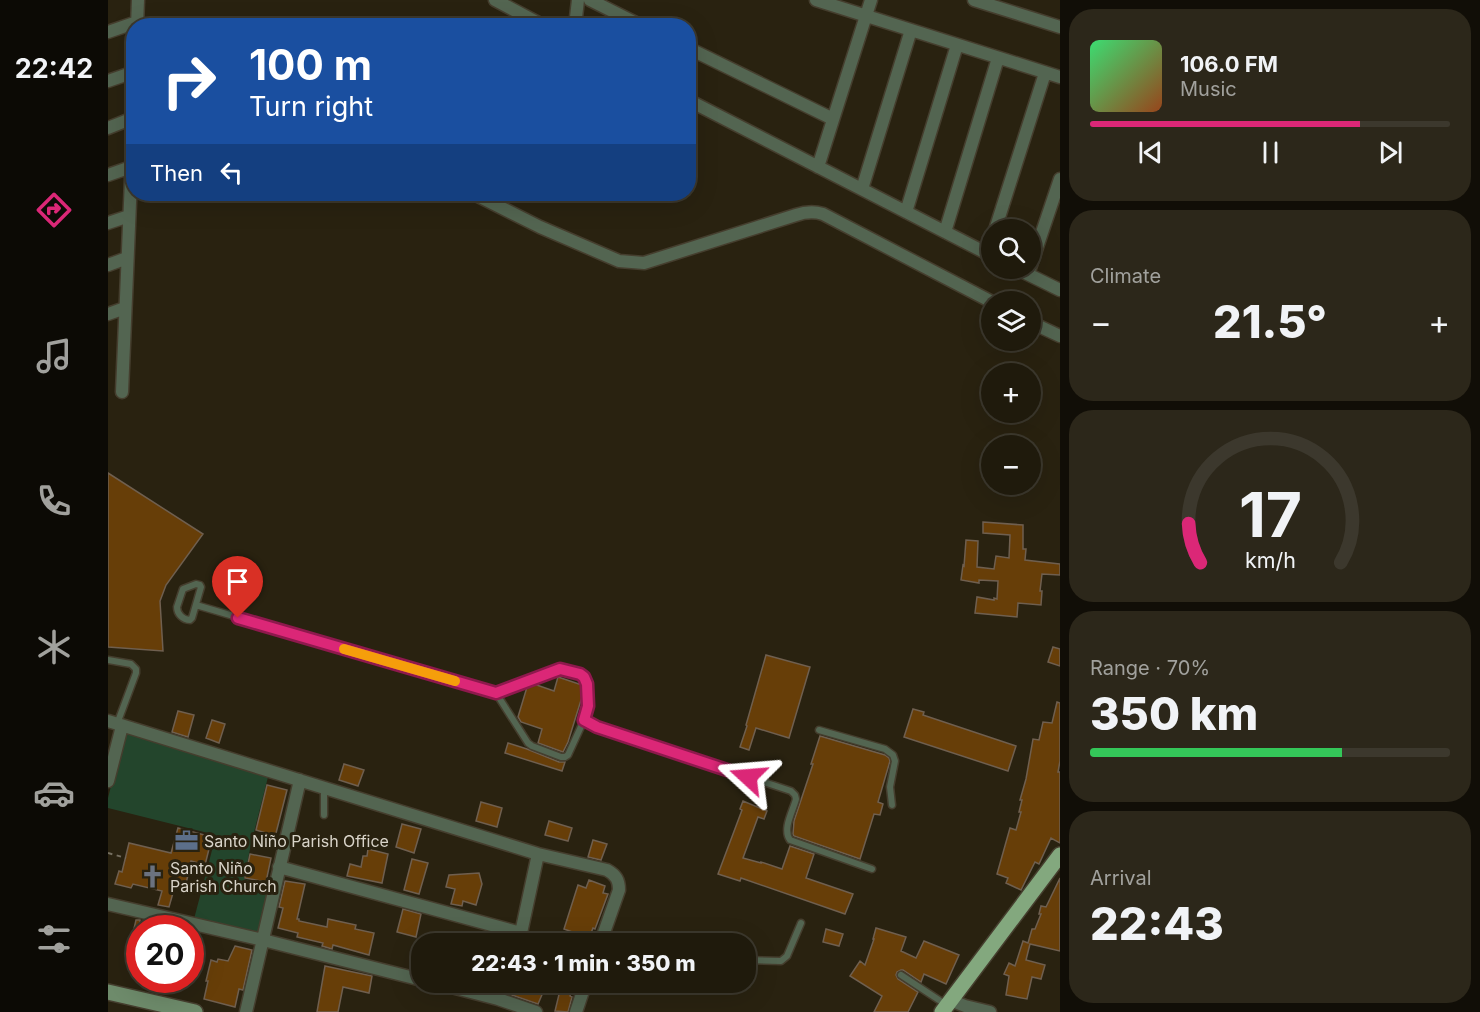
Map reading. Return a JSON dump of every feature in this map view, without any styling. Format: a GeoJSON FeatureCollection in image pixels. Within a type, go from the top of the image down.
{"type":"FeatureCollection","features":[{"type":"Feature","properties":{"kind":"main road"},"geometry":{"type":"LineString","coordinates":[[946,1006],[1060,855]]}},
{"type":"Feature","properties":{"kind":"main road"},"geometry":{"type":"LineString","coordinates":[[108,992],[195,1012]]}},
{"type":"Feature","properties":{"kind":"street"},"geometry":{"type":"LineString","coordinates":[[138,0],[139,18]]}},
{"type":"Feature","properties":{"kind":"street"},"geometry":{"type":"LineString","coordinates":[[495,0],[529,18]]}},
{"type":"Feature","properties":{"kind":"street"},"geometry":{"type":"LineString","coordinates":[[523,15],[524,0]]}},
{"type":"Feature","properties":{"kind":"street"},"geometry":{"type":"LineString","coordinates":[[576,18],[578,0]]}},
{"type":"Feature","properties":{"kind":"street"},"geometry":{"type":"LineString","coordinates":[[590,0],[626,18]]}},
{"type":"Feature","properties":{"kind":"street"},"geometry":{"type":"LineString","coordinates":[[816,0],[1060,77]]}},
{"type":"Feature","properties":{"kind":"street"},"geometry":{"type":"LineString","coordinates":[[818,167],[871,0]]}},
{"type":"Feature","properties":{"kind":"street"},"geometry":{"type":"LineString","coordinates":[[974,0],[1060,27]]}},
{"type":"Feature","properties":{"kind":"street"},"geometry":{"type":"LineString","coordinates":[[108,32],[126,27]]}},
{"type":"Feature","properties":{"kind":"street"},"geometry":{"type":"LineString","coordinates":[[862,189],[911,30]]}},
{"type":"Feature","properties":{"kind":"street"},"geometry":{"type":"LineString","coordinates":[[906,212],[957,45]]}},
{"type":"Feature","properties":{"kind":"street"},"geometry":{"type":"LineString","coordinates":[[696,52],[833,119]]}},
{"type":"Feature","properties":{"kind":"street"},"geometry":{"type":"LineString","coordinates":[[945,232],[998,58]]}},
{"type":"Feature","properties":{"kind":"street"},"geometry":{"type":"LineString","coordinates":[[999,219],[1045,73]]}},
{"type":"Feature","properties":{"kind":"street"},"geometry":{"type":"LineString","coordinates":[[108,81],[126,75]]}},
{"type":"Feature","properties":{"kind":"street"},"geometry":{"type":"LineString","coordinates":[[696,104],[981,251]]}},
{"type":"Feature","properties":{"kind":"street"},"geometry":{"type":"LineString","coordinates":[[108,128],[126,121]]}},
{"type":"Feature","properties":{"kind":"street"},"geometry":{"type":"LineString","coordinates":[[108,175],[126,169]]}},
{"type":"Feature","properties":{"kind":"street"},"geometry":{"type":"LineString","coordinates":[[1041,237],[1060,179]]}},
{"type":"Feature","properties":{"kind":"street"},"geometry":{"type":"LineString","coordinates":[[122,392],[130,201]]}},
{"type":"Feature","properties":{"kind":"street"},"geometry":{"type":"LineString","coordinates":[[488,201],[540,227],[619,261],[644,263],[806,212],[816,212],[981,296]]}},
{"type":"Feature","properties":{"kind":"street"},"geometry":{"type":"LineString","coordinates":[[108,223],[129,216]]}},
{"type":"Feature","properties":{"kind":"street"},"geometry":{"type":"LineString","coordinates":[[108,265],[127,258]]}},
{"type":"Feature","properties":{"kind":"street"},"geometry":{"type":"LineString","coordinates":[[1041,278],[1060,290]]}},
{"type":"Feature","properties":{"kind":"street"},"geometry":{"type":"LineString","coordinates":[[108,314],[125,308]]}},
{"type":"Feature","properties":{"kind":"street"},"geometry":{"type":"LineString","coordinates":[[1041,327],[1060,336]]}},
{"type":"Feature","properties":{"kind":"street"},"geometry":{"type":"LineString","coordinates":[[108,781],[116,724],[538,854],[607,870],[614,874],[619,882],[619,890],[604,933]]}},
{"type":"Feature","properties":{"kind":"street"},"geometry":{"type":"LineString","coordinates":[[246,1012],[300,780]]}},
{"type":"Feature","properties":{"kind":"street"},"geometry":{"type":"LineString","coordinates":[[520,933],[538,854]]}},
{"type":"Feature","properties":{"kind":"street"},"geometry":{"type":"LineString","coordinates":[[279,867],[502,933]]}},
{"type":"Feature","properties":{"kind":"street"},"geometry":{"type":"LineString","coordinates":[[108,904],[411,977]]}},
{"type":"Feature","properties":{"kind":"street"},"geometry":{"type":"LineString","coordinates":[[475,993],[536,1012]]}},
{"type":"Feature","properties":{"kind":"street"},"geometry":{"type":"LineString","coordinates":[[498,999],[500,993]]}},
{"type":"Feature","properties":{"kind":"street"},"geometry":{"type":"LineString","coordinates":[[576,1012],[583,993]]}},
{"type":"Feature","properties":{"kind":"street"},"geometry":{"type":"LineString","coordinates":[[946,1006],[961,1012]]}},
{"type":"Feature","properties":{"kind":"street"},"geometry":{"type":"LineString","coordinates":[[946,1006],[965,1006],[990,1012]]}},
{"type":"Feature","properties":{"kind":"lane"},"geometry":{"type":"LineString","coordinates":[[196,584],[201,587],[196,605],[190,620],[183,618],[177,610],[183,589],[196,584]]}},
{"type":"Feature","properties":{"kind":"lane"},"geometry":{"type":"LineString","coordinates":[[196,605],[496,693],[560,669],[580,674],[587,684],[588,706],[568,755],[561,757],[528,743],[496,693]]}},
{"type":"Feature","properties":{"kind":"lane"},"geometry":{"type":"LineString","coordinates":[[108,660],[131,664],[136,669],[116,724]]}},
{"type":"Feature","properties":{"kind":"lane"},"geometry":{"type":"LineString","coordinates":[[584,720],[597,727],[791,791],[796,799],[787,830],[790,840],[872,869]]}},
{"type":"Feature","properties":{"kind":"lane"},"geometry":{"type":"LineString","coordinates":[[819,730],[885,749],[893,755],[895,761],[890,787],[892,805]]}},
{"type":"Feature","properties":{"kind":"lane"},"geometry":{"type":"LineString","coordinates":[[324,787],[324,815]]}},
{"type":"Feature","properties":{"kind":"lane"},"geometry":{"type":"LineString","coordinates":[[756,960],[781,961],[788,956],[801,923]]}},
{"type":"Feature","properties":{"kind":"lane"},"geometry":{"type":"LineString","coordinates":[[901,975],[946,1006]]}},
{"type":"Feature","properties":{"kind":"path"},"geometry":{"type":"LineString","coordinates":[[108,853],[126,858]]}},
{"type":"Feature","properties":{"kind":"green space"},"geometry":{"type":"Polygon","coordinates":[[[132,733],[266,774],[268,777],[244,879],[262,885],[268,894],[260,929],[257,932],[204,921],[204,915],[195,915],[216,835],[108,808],[108,798],[124,737],[132,733]]]}},
{"type":"Feature","properties":{"kind":"building"},"geometry":{"type":"Polygon","coordinates":[[[108,473],[203,534],[166,585],[160,601],[163,651],[108,647],[108,473]]]}},
{"type":"Feature","properties":{"kind":"building"},"geometry":{"type":"Polygon","coordinates":[[[983,522],[1023,525],[1025,560],[1060,564],[1060,575],[1042,574],[1041,605],[1018,603],[1017,617],[975,613],[977,597],[997,599],[998,581],[979,580],[979,583],[961,580],[966,540],[978,541],[977,567],[994,569],[996,556],[1009,558],[1010,535],[983,533],[983,522]]]}},
{"type":"Feature","properties":{"kind":"building"},"geometry":{"type":"Polygon","coordinates":[[[1053,647],[1060,649],[1060,666],[1048,662],[1053,647]]]}},
{"type":"Feature","properties":{"kind":"building"},"geometry":{"type":"Polygon","coordinates":[[[766,655],[810,667],[789,738],[756,728],[749,750],[740,747],[766,655]]]}},
{"type":"Feature","properties":{"kind":"building"},"geometry":{"type":"Polygon","coordinates":[[[558,677],[582,685],[582,697],[563,752],[538,743],[542,729],[521,722],[518,717],[527,687],[534,684],[554,691],[558,677]]]}},
{"type":"Feature","properties":{"kind":"building"},"geometry":{"type":"Polygon","coordinates":[[[1057,702],[1060,703],[1058,772],[1060,772],[1060,843],[1051,838],[1039,864],[1035,862],[1021,890],[1006,883],[1008,878],[997,874],[1010,828],[1016,830],[1021,812],[1019,812],[1022,800],[1020,800],[1033,739],[1039,740],[1043,722],[1052,723],[1057,702]]]}},
{"type":"Feature","properties":{"kind":"building"},"geometry":{"type":"Polygon","coordinates":[[[913,709],[924,712],[923,715],[1016,746],[1008,771],[904,737],[913,709]]]}},
{"type":"Feature","properties":{"kind":"building"},"geometry":{"type":"Polygon","coordinates":[[[178,711],[194,715],[188,737],[172,732],[178,711]]]}},
{"type":"Feature","properties":{"kind":"building"},"geometry":{"type":"Polygon","coordinates":[[[212,720],[225,724],[219,743],[206,738],[212,720]]]}},
{"type":"Feature","properties":{"kind":"building"},"geometry":{"type":"Polygon","coordinates":[[[820,736],[885,755],[890,761],[878,802],[883,804],[880,815],[874,814],[860,859],[793,834],[794,821],[820,736]]]}},
{"type":"Feature","properties":{"kind":"building"},"geometry":{"type":"Polygon","coordinates":[[[508,743],[559,762],[565,762],[562,771],[505,753],[508,743]]]}},
{"type":"Feature","properties":{"kind":"building"},"geometry":{"type":"Polygon","coordinates":[[[344,764],[364,770],[358,786],[339,780],[344,764]]]}},
{"type":"Feature","properties":{"kind":"building"},"geometry":{"type":"Polygon","coordinates":[[[267,785],[287,790],[275,837],[256,830],[267,785]]]}},
{"type":"Feature","properties":{"kind":"building"},"geometry":{"type":"Polygon","coordinates":[[[743,801],[767,811],[764,819],[758,817],[743,858],[782,869],[790,846],[814,854],[806,878],[853,894],[845,914],[741,878],[740,881],[718,874],[742,810],[740,809],[743,801]]]}},
{"type":"Feature","properties":{"kind":"building"},"geometry":{"type":"Polygon","coordinates":[[[481,802],[502,808],[497,827],[476,821],[481,802]]]}},
{"type":"Feature","properties":{"kind":"building"},"geometry":{"type":"Polygon","coordinates":[[[549,821],[572,828],[568,841],[545,835],[549,821]]]}},
{"type":"Feature","properties":{"kind":"building"},"geometry":{"type":"Polygon","coordinates":[[[402,824],[421,829],[414,853],[396,847],[402,824]]]}},
{"type":"Feature","properties":{"kind":"building","name":"Santo Niño Parish Church"},"geometry":{"type":"Polygon","coordinates":[[[178,828],[212,837],[205,865],[191,861],[186,884],[180,882],[179,887],[175,886],[169,907],[158,905],[162,891],[133,884],[131,888],[115,884],[119,871],[122,872],[129,843],[171,853],[178,828]]]}},
{"type":"Feature","properties":{"kind":"building"},"geometry":{"type":"Polygon","coordinates":[[[593,840],[607,844],[601,860],[588,857],[593,840]]]}},
{"type":"Feature","properties":{"kind":"building"},"geometry":{"type":"Polygon","coordinates":[[[368,849],[388,854],[382,883],[347,876],[350,864],[361,867],[363,856],[367,856],[368,849]]]}},
{"type":"Feature","properties":{"kind":"building"},"geometry":{"type":"Polygon","coordinates":[[[250,854],[271,858],[266,882],[245,878],[250,854]]]}},
{"type":"Feature","properties":{"kind":"building"},"geometry":{"type":"Polygon","coordinates":[[[412,859],[428,863],[419,894],[404,890],[412,859]]]}},
{"type":"Feature","properties":{"kind":"building"},"geometry":{"type":"Polygon","coordinates":[[[479,873],[482,884],[476,905],[463,901],[462,906],[451,904],[455,889],[446,887],[449,875],[479,873]]]}},
{"type":"Feature","properties":{"kind":"building"},"geometry":{"type":"Polygon","coordinates":[[[1060,878],[1060,951],[1030,944],[1026,960],[1045,965],[1041,979],[1032,977],[1027,999],[1006,995],[1009,976],[1004,974],[1009,963],[1015,966],[1023,941],[1028,943],[1032,929],[1035,929],[1041,914],[1039,914],[1041,906],[1046,907],[1060,878]]]}},
{"type":"Feature","properties":{"kind":"building"},"geometry":{"type":"Polygon","coordinates":[[[589,880],[605,886],[603,893],[608,894],[595,929],[593,928],[591,933],[575,933],[564,929],[578,885],[586,888],[589,880]]]}},
{"type":"Feature","properties":{"kind":"building"},"geometry":{"type":"Polygon","coordinates":[[[285,881],[305,884],[297,919],[299,921],[327,927],[328,919],[356,925],[355,929],[374,933],[369,955],[333,945],[332,949],[322,946],[323,943],[297,937],[298,933],[278,928],[283,908],[279,907],[285,881]]]}},
{"type":"Feature","properties":{"kind":"building"},"geometry":{"type":"Polygon","coordinates":[[[403,909],[421,914],[417,933],[411,933],[411,936],[397,932],[403,909]]]}},
{"type":"Feature","properties":{"kind":"building"},"geometry":{"type":"Polygon","coordinates":[[[876,928],[906,937],[901,951],[916,958],[924,941],[959,955],[946,984],[924,974],[921,982],[903,970],[897,972],[898,979],[918,992],[908,1012],[874,1012],[882,996],[850,976],[860,961],[865,965],[876,928]]]}},
{"type":"Feature","properties":{"kind":"building"},"geometry":{"type":"Polygon","coordinates":[[[826,929],[843,934],[839,946],[823,942],[826,929]]]}},
{"type":"Feature","properties":{"kind":"building"},"geometry":{"type":"Polygon","coordinates":[[[235,946],[252,950],[243,990],[239,989],[235,1007],[204,999],[211,960],[228,961],[235,946]]]}},
{"type":"Feature","properties":{"kind":"building"},"geometry":{"type":"Polygon","coordinates":[[[325,966],[372,976],[369,993],[343,987],[338,1012],[317,1012],[325,966]]]}},
{"type":"Feature","properties":{"kind":"building"},"geometry":{"type":"Polygon","coordinates":[[[509,993],[543,993],[538,1004],[509,993]]]}},
{"type":"Feature","properties":{"kind":"building"},"geometry":{"type":"Polygon","coordinates":[[[559,993],[571,993],[568,1012],[555,1011],[559,993]]]}},
{"type":"Feature","properties":{"kind":"slow traffic"},"geometry":{"type":"LineString","coordinates":[[344,649],[455,681]]}},
{"type":"Feature","properties":{"kind":"place","name":"Santo Niño Parish Office"},"geometry":{"type":"Point","coordinates":[186,841]}},
{"type":"Feature","properties":{"kind":"place","name":"Santo Niño Parish Church"},"geometry":{"type":"Point","coordinates":[152,877]}},
{"type":"Feature","properties":{"kind":"route"},"geometry":{"type":"LineString","coordinates":[[238,618],[496,693],[560,669],[580,674],[587,684],[588,706],[584,720],[597,727],[748,777]]}}]}
